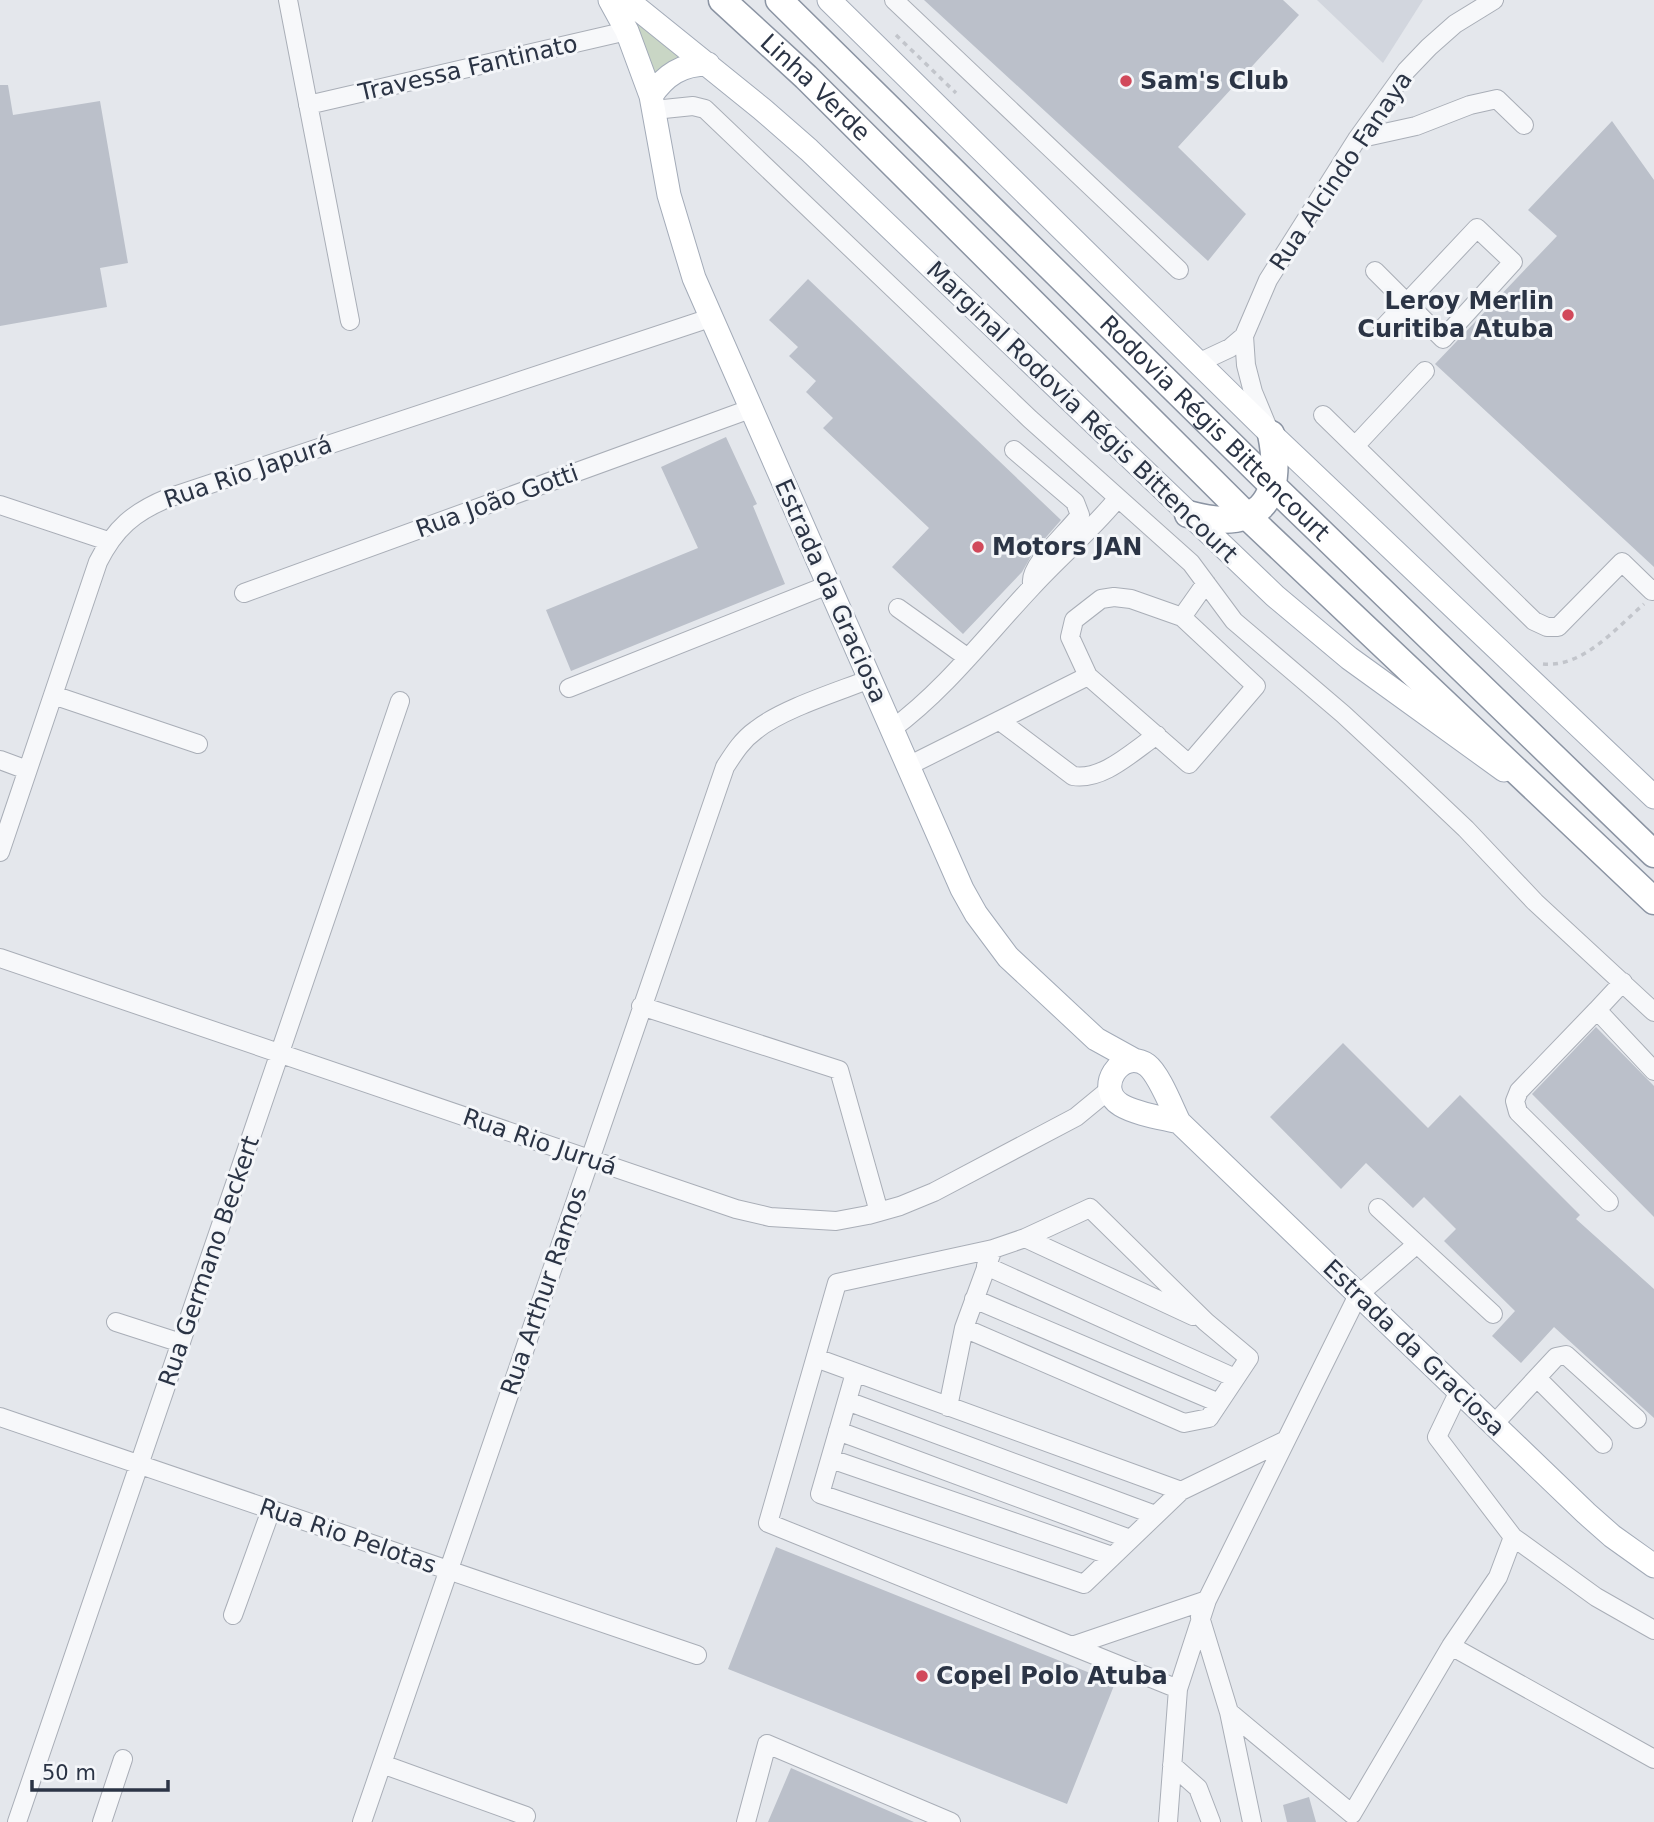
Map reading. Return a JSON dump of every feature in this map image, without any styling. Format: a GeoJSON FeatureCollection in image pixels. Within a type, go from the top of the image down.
{"type":"FeatureCollection","features":[{"type":"Feature","properties":{"kind":"highway","name":"Linha Verde"},"geometry":{"type":"LineString","coordinates":[[722,0],[806,77],[875,146]]}},
{"type":"Feature","properties":{"kind":"highway","name":"Rodovia Régis Bittencourt"},"geometry":{"type":"LineString","coordinates":[[780,3],[1273,486],[1654,854]]}},
{"type":"Feature","properties":{"kind":"highway","name":"Rodovia Régis Bittencourt"},"geometry":{"type":"LineString","coordinates":[[875,146],[1248,517],[1654,901]]}},
{"type":"Feature","properties":{"kind":"highway"},"geometry":{"type":"LineString","coordinates":[[1188,514],[1224,521],[1248,517],[1259,509],[1273,486],[1275,460],[1271,434]]}},
{"type":"Feature","properties":{"kind":"main road","name":"Estrada da Graciosa"},"geometry":{"type":"LineString","coordinates":[[610,0],[627,31],[652,103],[674,216],[710,318],[962,889],[991,937],[1034,983],[1096,1038],[1134,1060],[1145,1063],[1153,1071],[1179,1122],[1612,1536],[1654,1566]]}},
{"type":"Feature","properties":{"kind":"main road","name":"Marginal Rodovia Régis Bittencourt"},"geometry":{"type":"LineString","coordinates":[[627,0],[708,64],[809,150],[1275,596],[1349,658],[1482,756],[1553,803]]}},
{"type":"Feature","properties":{"kind":"main road"},"geometry":{"type":"LineString","coordinates":[[837,4],[1271,434],[1654,797]]}},
{"type":"Feature","properties":{"kind":"main road"},"geometry":{"type":"LineString","coordinates":[[652,103],[659,85],[684,66],[708,64]]}},
{"type":"Feature","properties":{"kind":"main road","name":"Estrada da Graciosa"},"geometry":{"type":"LineString","coordinates":[[1096,1038],[1119,1096],[1179,1122]]}},
{"type":"Feature","properties":{"kind":"main road"},"geometry":{"type":"LineString","coordinates":[[1134,1060],[1115,1069],[1119,1096],[1143,1107],[1152,1101],[1157,1081]]}},
{"type":"Feature","properties":{"kind":"street"},"geometry":{"type":"LineString","coordinates":[[288,0],[350,321]]}},
{"type":"Feature","properties":{"kind":"street"},"geometry":{"type":"LineString","coordinates":[[894,0],[1179,270]]}},
{"type":"Feature","properties":{"kind":"street","name":"Rua Alcindo Fanaya"},"geometry":{"type":"LineString","coordinates":[[1271,434],[1253,392],[1246,365],[1244,336],[1264,289],[1282,255],[1388,93],[1429,47],[1455,24],[1494,0]]}},
{"type":"Feature","properties":{"kind":"street","name":"Travessa Fantinato"},"geometry":{"type":"LineString","coordinates":[[308,105],[627,31]]}},
{"type":"Feature","properties":{"kind":"street"},"geometry":{"type":"LineString","coordinates":[[1357,139],[1416,126],[1469,105],[1497,99],[1524,125]]}},
{"type":"Feature","properties":{"kind":"street"},"geometry":{"type":"LineString","coordinates":[[652,103],[705,109],[1030,419],[1191,563],[1234,621],[1343,714],[1410,776],[1466,829],[1535,902],[1654,1012]]}},
{"type":"Feature","properties":{"kind":"street"},"geometry":{"type":"LineString","coordinates":[[1375,271],[1407,305],[1443,339],[1513,261],[1477,228],[1407,305],[1383,328]]}},
{"type":"Feature","properties":{"kind":"street","name":"Rua Rio Japurá"},"geometry":{"type":"LineString","coordinates":[[0,852],[98,562],[108,541],[128,520],[147,507],[168,498],[710,318]]}},
{"type":"Feature","properties":{"kind":"street"},"geometry":{"type":"LineString","coordinates":[[1198,363],[1230,348],[1244,336]]}},
{"type":"Feature","properties":{"kind":"street"},"geometry":{"type":"LineString","coordinates":[[1355,446],[1425,371]]}},
{"type":"Feature","properties":{"kind":"street","name":"Rua João Gotti"},"geometry":{"type":"LineString","coordinates":[[244,593],[750,408]]}},
{"type":"Feature","properties":{"kind":"street"},"geometry":{"type":"LineString","coordinates":[[1322,415],[1534,621],[1558,627],[1622,562],[1652,591],[1654,589]]}},
{"type":"Feature","properties":{"kind":"street"},"geometry":{"type":"LineString","coordinates":[[1014,450],[1074,502],[1080,516],[1039,562],[1031,576],[1033,586]]}},
{"type":"Feature","properties":{"kind":"street"},"geometry":{"type":"LineString","coordinates":[[892,729],[916,711],[968,658],[1117,499]]}},
{"type":"Feature","properties":{"kind":"street"},"geometry":{"type":"LineString","coordinates":[[0,505],[108,541]]}},
{"type":"Feature","properties":{"kind":"street"},"geometry":{"type":"LineString","coordinates":[[1182,617],[1206,583]]}},
{"type":"Feature","properties":{"kind":"street"},"geometry":{"type":"LineString","coordinates":[[569,688],[828,585]]}},
{"type":"Feature","properties":{"kind":"street"},"geometry":{"type":"LineString","coordinates":[[1114,597],[1131,599],[1182,617],[1256,686],[1189,764],[1088,676],[1070,637],[1071,629],[1074,620],[1101,599],[1114,597]]}},
{"type":"Feature","properties":{"kind":"street"},"geometry":{"type":"LineString","coordinates":[[898,608],[968,658]]}},
{"type":"Feature","properties":{"kind":"street"},"geometry":{"type":"LineString","coordinates":[[908,766],[1088,676]]}},
{"type":"Feature","properties":{"kind":"street","name":"Rua Arthur Ramos"},"geometry":{"type":"LineString","coordinates":[[362,1822],[724,767],[738,747],[756,729],[774,718],[870,679]]}},
{"type":"Feature","properties":{"kind":"street"},"geometry":{"type":"LineString","coordinates":[[53,695],[198,744]]}},
{"type":"Feature","properties":{"kind":"street","name":"Rua Germano Beckert"},"geometry":{"type":"LineString","coordinates":[[17,1822],[400,701]]}},
{"type":"Feature","properties":{"kind":"street"},"geometry":{"type":"LineString","coordinates":[[1000,721],[1073,776],[1083,778],[1099,774],[1157,735]]}},
{"type":"Feature","properties":{"kind":"street"},"geometry":{"type":"LineString","coordinates":[[0,760],[27,770]]}},
{"type":"Feature","properties":{"kind":"street","name":"Rua Rio Juruá"},"geometry":{"type":"LineString","coordinates":[[0,958],[736,1209],[770,1217],[836,1221],[879,1212],[934,1192],[1119,1096]]}},
{"type":"Feature","properties":{"kind":"street"},"geometry":{"type":"LineString","coordinates":[[1609,1202],[1518,1112],[1515,1101],[1519,1091],[1623,982]]}},
{"type":"Feature","properties":{"kind":"street"},"geometry":{"type":"LineString","coordinates":[[641,1006],[839,1070],[879,1212]]}},
{"type":"Feature","properties":{"kind":"street"},"geometry":{"type":"LineString","coordinates":[[1597,1010],[1654,1071]]}},
{"type":"Feature","properties":{"kind":"street"},"geometry":{"type":"LineString","coordinates":[[964,1328],[1184,1423],[1209,1418],[1249,1358],[1206,1322],[1090,1208],[990,1257],[837,1283],[768,1523],[1178,1689]]}},
{"type":"Feature","properties":{"kind":"street"},"geometry":{"type":"LineString","coordinates":[[1378,1208],[1493,1314]]}},
{"type":"Feature","properties":{"kind":"street"},"geometry":{"type":"LineString","coordinates":[[1025,1238],[1206,1322]]}},
{"type":"Feature","properties":{"kind":"street"},"geometry":{"type":"LineString","coordinates":[[1168,1822],[1178,1689],[1207,1600],[1358,1295],[1417,1244]]}},
{"type":"Feature","properties":{"kind":"street"},"geometry":{"type":"LineString","coordinates":[[948,1406],[964,1328],[990,1257]]}},
{"type":"Feature","properties":{"kind":"street"},"geometry":{"type":"LineString","coordinates":[[990,1257],[1235,1378]]}},
{"type":"Feature","properties":{"kind":"street"},"geometry":{"type":"LineString","coordinates":[[974,1299],[1219,1403]]}},
{"type":"Feature","properties":{"kind":"street"},"geometry":{"type":"LineString","coordinates":[[116,1322],[181,1343]]}},
{"type":"Feature","properties":{"kind":"street"},"geometry":{"type":"LineString","coordinates":[[1494,1424],[1556,1357],[1566,1355],[1637,1419]]}},
{"type":"Feature","properties":{"kind":"street"},"geometry":{"type":"LineString","coordinates":[[816,1358],[1181,1491]]}},
{"type":"Feature","properties":{"kind":"street"},"geometry":{"type":"LineString","coordinates":[[855,1373],[820,1494],[1084,1584],[1181,1491],[1286,1440]]}},
{"type":"Feature","properties":{"kind":"street"},"geometry":{"type":"LineString","coordinates":[[1538,1379],[1603,1444]]}},
{"type":"Feature","properties":{"kind":"street"},"geometry":{"type":"LineString","coordinates":[[1459,1391],[1437,1437],[1513,1537],[1596,1597],[1654,1630]]}},
{"type":"Feature","properties":{"kind":"street"},"geometry":{"type":"LineString","coordinates":[[847,1401],[1155,1515]]}},
{"type":"Feature","properties":{"kind":"street","name":"Rua Rio Pelotas"},"geometry":{"type":"LineString","coordinates":[[0,1417],[697,1655]]}},
{"type":"Feature","properties":{"kind":"street"},"geometry":{"type":"LineString","coordinates":[[838,1431],[1130,1539]]}},
{"type":"Feature","properties":{"kind":"street"},"geometry":{"type":"LineString","coordinates":[[831,1459],[1112,1556]]}},
{"type":"Feature","properties":{"kind":"street"},"geometry":{"type":"LineString","coordinates":[[233,1615],[271,1510]]}},
{"type":"Feature","properties":{"kind":"street"},"geometry":{"type":"LineString","coordinates":[[1229,1712],[1354,1818],[1451,1646],[1498,1577],[1513,1537]]}},
{"type":"Feature","properties":{"kind":"street"},"geometry":{"type":"LineString","coordinates":[[1072,1646],[1207,1600]]}},
{"type":"Feature","properties":{"kind":"street"},"geometry":{"type":"LineString","coordinates":[[1200,1617],[1229,1712],[1252,1822]]}},
{"type":"Feature","properties":{"kind":"street"},"geometry":{"type":"LineString","coordinates":[[1451,1646],[1654,1759]]}},
{"type":"Feature","properties":{"kind":"street"},"geometry":{"type":"LineString","coordinates":[[746,1822],[767,1744],[951,1822]]}},
{"type":"Feature","properties":{"kind":"street"},"geometry":{"type":"LineString","coordinates":[[102,1822],[123,1759]]}},
{"type":"Feature","properties":{"kind":"street"},"geometry":{"type":"LineString","coordinates":[[382,1764],[526,1816]]}},
{"type":"Feature","properties":{"kind":"street"},"geometry":{"type":"LineString","coordinates":[[1172,1765],[1198,1788],[1211,1822]]}},
{"type":"Feature","properties":{"kind":"path"},"geometry":{"type":"LineString","coordinates":[[1517,667],[1527,657],[1546,665],[1576,659],[1654,596]]}},
{"type":"Feature","properties":{"kind":"shaded area"},"geometry":{"type":"Polygon","coordinates":[[[1317,0],[1423,0],[1383,63],[1317,0]]]}},
{"type":"Feature","properties":{"kind":"green space"},"geometry":{"type":"Polygon","coordinates":[[[625,11],[685,59],[666,65],[654,80],[643,42],[625,11]]]}},
{"type":"Feature","properties":{"kind":"building","name":"Sam's Club"},"geometry":{"type":"Polygon","coordinates":[[[924,0],[1283,0],[1299,15],[1178,147],[1246,214],[1208,261],[924,0]]]}},
{"type":"Feature","properties":{"kind":"building"},"geometry":{"type":"Polygon","coordinates":[[[0,85],[8,85],[13,115],[100,101],[128,263],[100,268],[107,307],[0,326],[0,85]]]}},
{"type":"Feature","properties":{"kind":"building","name":"Leroy Merlin Curitiba Atuba"},"geometry":{"type":"Polygon","coordinates":[[[1612,121],[1654,180],[1654,567],[1435,364],[1557,236],[1528,210],[1612,121]]]}},
{"type":"Feature","properties":{"kind":"building"},"geometry":{"type":"Polygon","coordinates":[[[808,279],[1061,520],[1034,551],[1022,572],[963,634],[892,567],[929,528],[823,428],[833,418],[806,392],[816,381],[789,356],[798,347],[769,320],[808,279]]]}},
{"type":"Feature","properties":{"kind":"building"},"geometry":{"type":"Polygon","coordinates":[[[726,437],[757,504],[753,506],[785,584],[571,671],[546,610],[698,548],[661,467],[726,437]]]}},
{"type":"Feature","properties":{"kind":"building"},"geometry":{"type":"Polygon","coordinates":[[[1596,1027],[1654,1086],[1654,1217],[1532,1094],[1596,1027]]]}},
{"type":"Feature","properties":{"kind":"building"},"geometry":{"type":"Polygon","coordinates":[[[1343,1043],[1428,1128],[1460,1095],[1580,1215],[1576,1219],[1654,1289],[1654,1418],[1554,1327],[1521,1363],[1492,1336],[1515,1311],[1444,1241],[1456,1229],[1424,1197],[1413,1208],[1366,1163],[1341,1189],[1270,1117],[1343,1043]]]}},
{"type":"Feature","properties":{"kind":"building","name":"Copel Polo Atuba"},"geometry":{"type":"Polygon","coordinates":[[[776,1547],[1115,1683],[1067,1804],[728,1669],[776,1547]]]}},
{"type":"Feature","properties":{"kind":"building"},"geometry":{"type":"Polygon","coordinates":[[[791,1768],[914,1822],[768,1822],[791,1768]]]}},
{"type":"Feature","properties":{"kind":"building"},"geometry":{"type":"Polygon","coordinates":[[[1309,1797],[1316,1822],[1287,1822],[1283,1805],[1309,1797]]]}},
{"type":"Feature","properties":{"kind":"place","name":"Sam's Club"},"geometry":{"type":"Point","coordinates":[1126,81]}},
{"type":"Feature","properties":{"kind":"place","name":"Leroy Merlin Curitiba Atuba"},"geometry":{"type":"Point","coordinates":[1568,315]}},
{"type":"Feature","properties":{"kind":"place","name":"Motors JAN"},"geometry":{"type":"Point","coordinates":[978,547]}},
{"type":"Feature","properties":{"kind":"place","name":"Copel Polo Atuba"},"geometry":{"type":"Point","coordinates":[922,1676]}}]}
